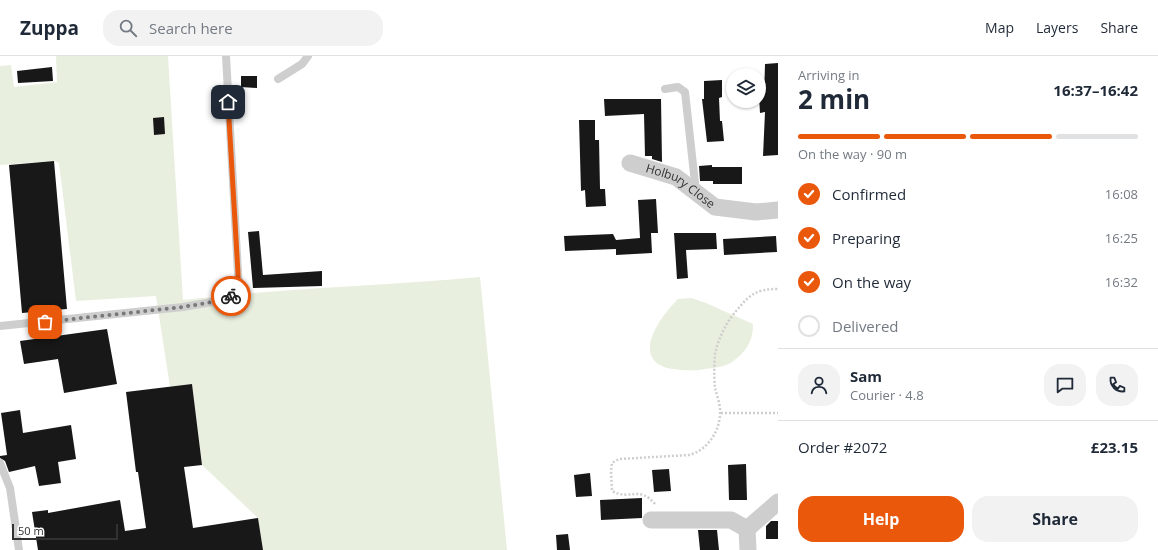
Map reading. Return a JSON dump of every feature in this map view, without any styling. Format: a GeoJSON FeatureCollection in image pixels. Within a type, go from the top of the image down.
{"type":"FeatureCollection","features":[{"type":"Feature","properties":{"kind":"street","name":"Holbury Close"},"geometry":{"type":"LineString","coordinates":[[630,163],[676,177],[715,207],[756,212],[778,210]]}},
{"type":"Feature","properties":{"kind":"street"},"geometry":{"type":"LineString","coordinates":[[747,529],[778,502]]}},
{"type":"Feature","properties":{"kind":"street"},"geometry":{"type":"LineString","coordinates":[[659,519],[731,520],[747,529]]}},
{"type":"Feature","properties":{"kind":"street"},"geometry":{"type":"LineString","coordinates":[[747,529],[748,550]]}},
{"type":"Feature","properties":{"kind":"lane"},"geometry":{"type":"LineString","coordinates":[[0,326],[183,307],[224,300],[235,294],[238,285],[238,273],[226,56]]}},
{"type":"Feature","properties":{"kind":"lane"},"geometry":{"type":"LineString","coordinates":[[278,79],[302,64],[308,56]]}},
{"type":"Feature","properties":{"kind":"lane"},"geometry":{"type":"LineString","coordinates":[[665,89],[678,87],[685,92],[696,193]]}},
{"type":"Feature","properties":{"kind":"lane"},"geometry":{"type":"LineString","coordinates":[[0,463],[10,488],[19,550]]}},
{"type":"Feature","properties":{"kind":"path"},"geometry":{"type":"LineString","coordinates":[[659,519],[649,498],[642,494],[619,495],[612,491],[612,463],[619,459],[698,453],[706,446],[715,434],[721,413],[714,371],[716,353],[722,335],[733,315],[750,294],[758,291],[778,289]]}},
{"type":"Feature","properties":{"kind":"path"},"geometry":{"type":"LineString","coordinates":[[721,413],[778,413]]}},
{"type":"Feature","properties":{"kind":"green space"},"geometry":{"type":"Polygon","coordinates":[[[56,56],[168,56],[183,300],[294,290],[480,277],[507,550],[263,550],[258,518],[202,465],[192,384],[170,387],[156,296],[76,301],[59,163],[54,161],[0,165],[0,66],[11,65],[14,87],[57,82],[56,56]]]}},
{"type":"Feature","properties":{"kind":"green space"},"geometry":{"type":"Polygon","coordinates":[[[691,298],[753,324],[752,336],[748,346],[732,362],[719,367],[699,370],[681,370],[664,367],[655,361],[650,352],[651,342],[661,319],[678,299],[691,298]]]}},
{"type":"Feature","properties":{"kind":"building"},"geometry":{"type":"Polygon","coordinates":[[[778,63],[778,155],[763,156],[765,112],[760,113],[760,108],[766,108],[765,64],[778,63]]]}},
{"type":"Feature","properties":{"kind":"building"},"geometry":{"type":"Polygon","coordinates":[[[52,67],[53,81],[18,83],[17,71],[52,67]]]}},
{"type":"Feature","properties":{"kind":"building"},"geometry":{"type":"Polygon","coordinates":[[[241,76],[257,76],[257,88],[241,87],[241,76]]]}},
{"type":"Feature","properties":{"kind":"building"},"geometry":{"type":"Polygon","coordinates":[[[722,80],[722,97],[719,98],[720,121],[722,121],[724,141],[707,142],[702,99],[704,99],[704,81],[722,80]]]}},
{"type":"Feature","properties":{"kind":"building"},"geometry":{"type":"Polygon","coordinates":[[[604,99],[661,99],[662,162],[652,159],[652,156],[645,156],[644,114],[605,116],[604,99]]]}},
{"type":"Feature","properties":{"kind":"building"},"geometry":{"type":"Polygon","coordinates":[[[164,117],[165,134],[154,135],[153,118],[164,117]]]}},
{"type":"Feature","properties":{"kind":"building"},"geometry":{"type":"Polygon","coordinates":[[[579,120],[595,120],[595,140],[599,140],[600,189],[605,189],[606,206],[586,207],[585,190],[581,191],[579,120]]]}},
{"type":"Feature","properties":{"kind":"building"},"geometry":{"type":"Polygon","coordinates":[[[54,161],[67,309],[22,313],[9,165],[54,161]]]}},
{"type":"Feature","properties":{"kind":"building"},"geometry":{"type":"Polygon","coordinates":[[[712,165],[712,167],[742,167],[742,184],[713,184],[713,181],[700,181],[699,166],[712,165]]]}},
{"type":"Feature","properties":{"kind":"building"},"geometry":{"type":"Polygon","coordinates":[[[656,199],[658,233],[651,233],[652,253],[616,255],[616,249],[565,251],[564,236],[613,234],[616,240],[640,238],[638,200],[656,199]]]}},
{"type":"Feature","properties":{"kind":"building"},"geometry":{"type":"Polygon","coordinates":[[[259,231],[263,275],[322,271],[322,286],[253,288],[248,232],[259,231]]]}},
{"type":"Feature","properties":{"kind":"building"},"geometry":{"type":"Polygon","coordinates":[[[674,233],[716,233],[717,249],[686,250],[688,278],[677,279],[674,233]]]}},
{"type":"Feature","properties":{"kind":"building"},"geometry":{"type":"Polygon","coordinates":[[[776,236],[777,252],[724,255],[723,239],[776,236]]]}},
{"type":"Feature","properties":{"kind":"building"},"geometry":{"type":"Polygon","coordinates":[[[107,329],[117,384],[64,393],[58,359],[24,364],[20,341],[107,329]]]}},
{"type":"Feature","properties":{"kind":"building"},"geometry":{"type":"Polygon","coordinates":[[[192,384],[202,465],[184,467],[193,528],[258,518],[263,550],[38,550],[32,512],[48,510],[48,513],[120,500],[125,531],[146,528],[138,472],[136,472],[126,392],[192,384]]]}},
{"type":"Feature","properties":{"kind":"building"},"geometry":{"type":"Polygon","coordinates":[[[20,410],[23,433],[71,425],[76,459],[58,462],[61,483],[39,486],[35,466],[9,472],[5,461],[0,458],[0,456],[7,455],[1,413],[20,410]]]}},
{"type":"Feature","properties":{"kind":"building"},"geometry":{"type":"Polygon","coordinates":[[[746,464],[747,500],[729,500],[728,465],[746,464]]]}},
{"type":"Feature","properties":{"kind":"building"},"geometry":{"type":"Polygon","coordinates":[[[669,469],[671,491],[654,492],[652,470],[669,469]]]}},
{"type":"Feature","properties":{"kind":"building"},"geometry":{"type":"Polygon","coordinates":[[[590,473],[592,496],[576,497],[574,475],[590,473]]]}},
{"type":"Feature","properties":{"kind":"building"},"geometry":{"type":"Polygon","coordinates":[[[642,498],[642,518],[601,520],[600,500],[642,498]]]}},
{"type":"Feature","properties":{"kind":"building"},"geometry":{"type":"Polygon","coordinates":[[[771,521],[778,521],[778,539],[766,539],[766,526],[771,521]]]}},
{"type":"Feature","properties":{"kind":"building"},"geometry":{"type":"Polygon","coordinates":[[[698,530],[717,530],[719,550],[700,550],[698,530]]]}},
{"type":"Feature","properties":{"kind":"building"},"geometry":{"type":"Polygon","coordinates":[[[568,534],[570,550],[557,550],[556,535],[568,534]]]}},
{"type":"Feature","properties":{"kind":"way so far"},"geometry":{"type":"LineString","coordinates":[[45,322],[183,307],[224,300],[231,296]]}},
{"type":"Feature","properties":{"kind":"route"},"geometry":{"type":"LineString","coordinates":[[228,102],[238,273],[238,285],[235,294],[231,296]]}}]}
